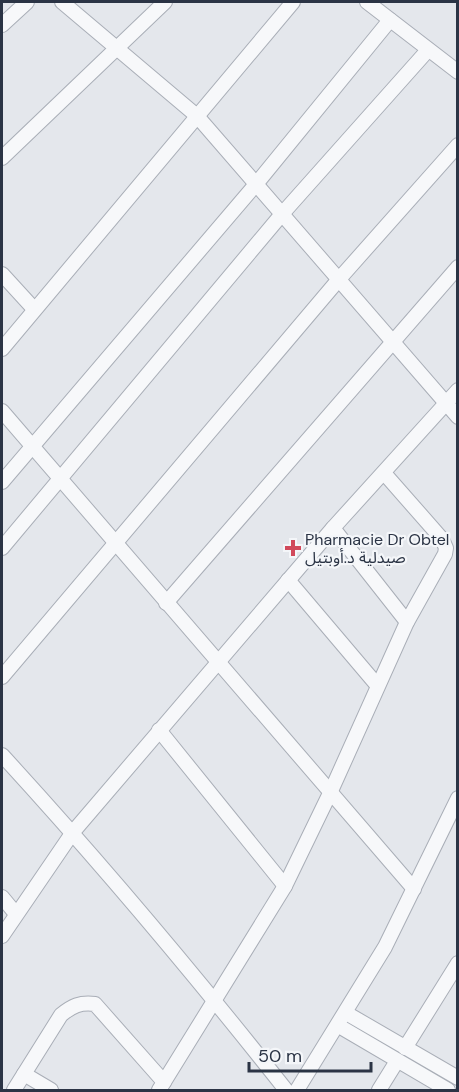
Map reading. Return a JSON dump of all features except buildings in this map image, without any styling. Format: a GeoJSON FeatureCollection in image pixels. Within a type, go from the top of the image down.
{"type":"FeatureCollection","features":[{"type":"Feature","properties":{"kind":"street"},"geometry":{"type":"LineString","coordinates":[[2,25],[27,2]]}},
{"type":"Feature","properties":{"kind":"street"},"geometry":{"type":"LineString","coordinates":[[62,2],[197,116],[340,278],[458,417]]}},
{"type":"Feature","properties":{"kind":"street"},"geometry":{"type":"LineString","coordinates":[[2,158],[165,2]]}},
{"type":"Feature","properties":{"kind":"street"},"geometry":{"type":"LineString","coordinates":[[2,349],[293,2]]}},
{"type":"Feature","properties":{"kind":"street"},"geometry":{"type":"LineString","coordinates":[[367,2],[458,72]]}},
{"type":"Feature","properties":{"kind":"street"},"geometry":{"type":"LineString","coordinates":[[2,482],[257,183],[390,20]]}},
{"type":"Feature","properties":{"kind":"street"},"geometry":{"type":"LineString","coordinates":[[2,548],[282,214],[428,50]]}},
{"type":"Feature","properties":{"kind":"street"},"geometry":{"type":"LineString","coordinates":[[2,677],[340,278],[458,145]]}},
{"type":"Feature","properties":{"kind":"street"},"geometry":{"type":"LineString","coordinates":[[166,603],[458,267]]}},
{"type":"Feature","properties":{"kind":"street"},"geometry":{"type":"LineString","coordinates":[[2,274],[34,309]]}},
{"type":"Feature","properties":{"kind":"street"},"geometry":{"type":"LineString","coordinates":[[2,936],[73,832],[333,528],[458,390]]}},
{"type":"Feature","properties":{"kind":"street"},"geometry":{"type":"LineString","coordinates":[[2,411],[414,889]]}},
{"type":"Feature","properties":{"kind":"street"},"geometry":{"type":"LineString","coordinates":[[14,1090],[60,1015],[72,1006],[85,1003],[95,1004],[161,1086],[285,886],[331,791],[407,622],[446,548],[442,539],[384,473]]}},
{"type":"Feature","properties":{"kind":"street"},"geometry":{"type":"LineString","coordinates":[[333,528],[407,622]]}},
{"type":"Feature","properties":{"kind":"street"},"geometry":{"type":"LineString","coordinates":[[288,580],[377,685]]}},
{"type":"Feature","properties":{"kind":"street"},"geometry":{"type":"LineString","coordinates":[[159,730],[285,886]]}},
{"type":"Feature","properties":{"kind":"street"},"geometry":{"type":"LineString","coordinates":[[2,755],[73,832],[215,1001],[286,1090]]}},
{"type":"Feature","properties":{"kind":"street"},"geometry":{"type":"LineString","coordinates":[[297,1090],[339,1026],[414,889],[458,798]]}},
{"type":"Feature","properties":{"kind":"street"},"geometry":{"type":"LineString","coordinates":[[2,897],[16,914]]}},
{"type":"Feature","properties":{"kind":"street"},"geometry":{"type":"LineString","coordinates":[[405,1048],[458,963]]}},
{"type":"Feature","properties":{"kind":"street"},"geometry":{"type":"LineString","coordinates":[[346,1013],[458,1078]]}},
{"type":"Feature","properties":{"kind":"street"},"geometry":{"type":"LineString","coordinates":[[339,1026],[448,1090]]}},
{"type":"Feature","properties":{"kind":"street"},"geometry":{"type":"LineString","coordinates":[[379,1090],[397,1061]]}},
{"type":"Feature","properties":{"kind":"street"},"geometry":{"type":"LineString","coordinates":[[24,1074],[51,1090]]}},
{"type":"Feature","properties":{"kind":"place","name":"Pharmacie Dr Obtel صيدلية د.أوبتيل"},"geometry":{"type":"Point","coordinates":[293,548]}}]}
